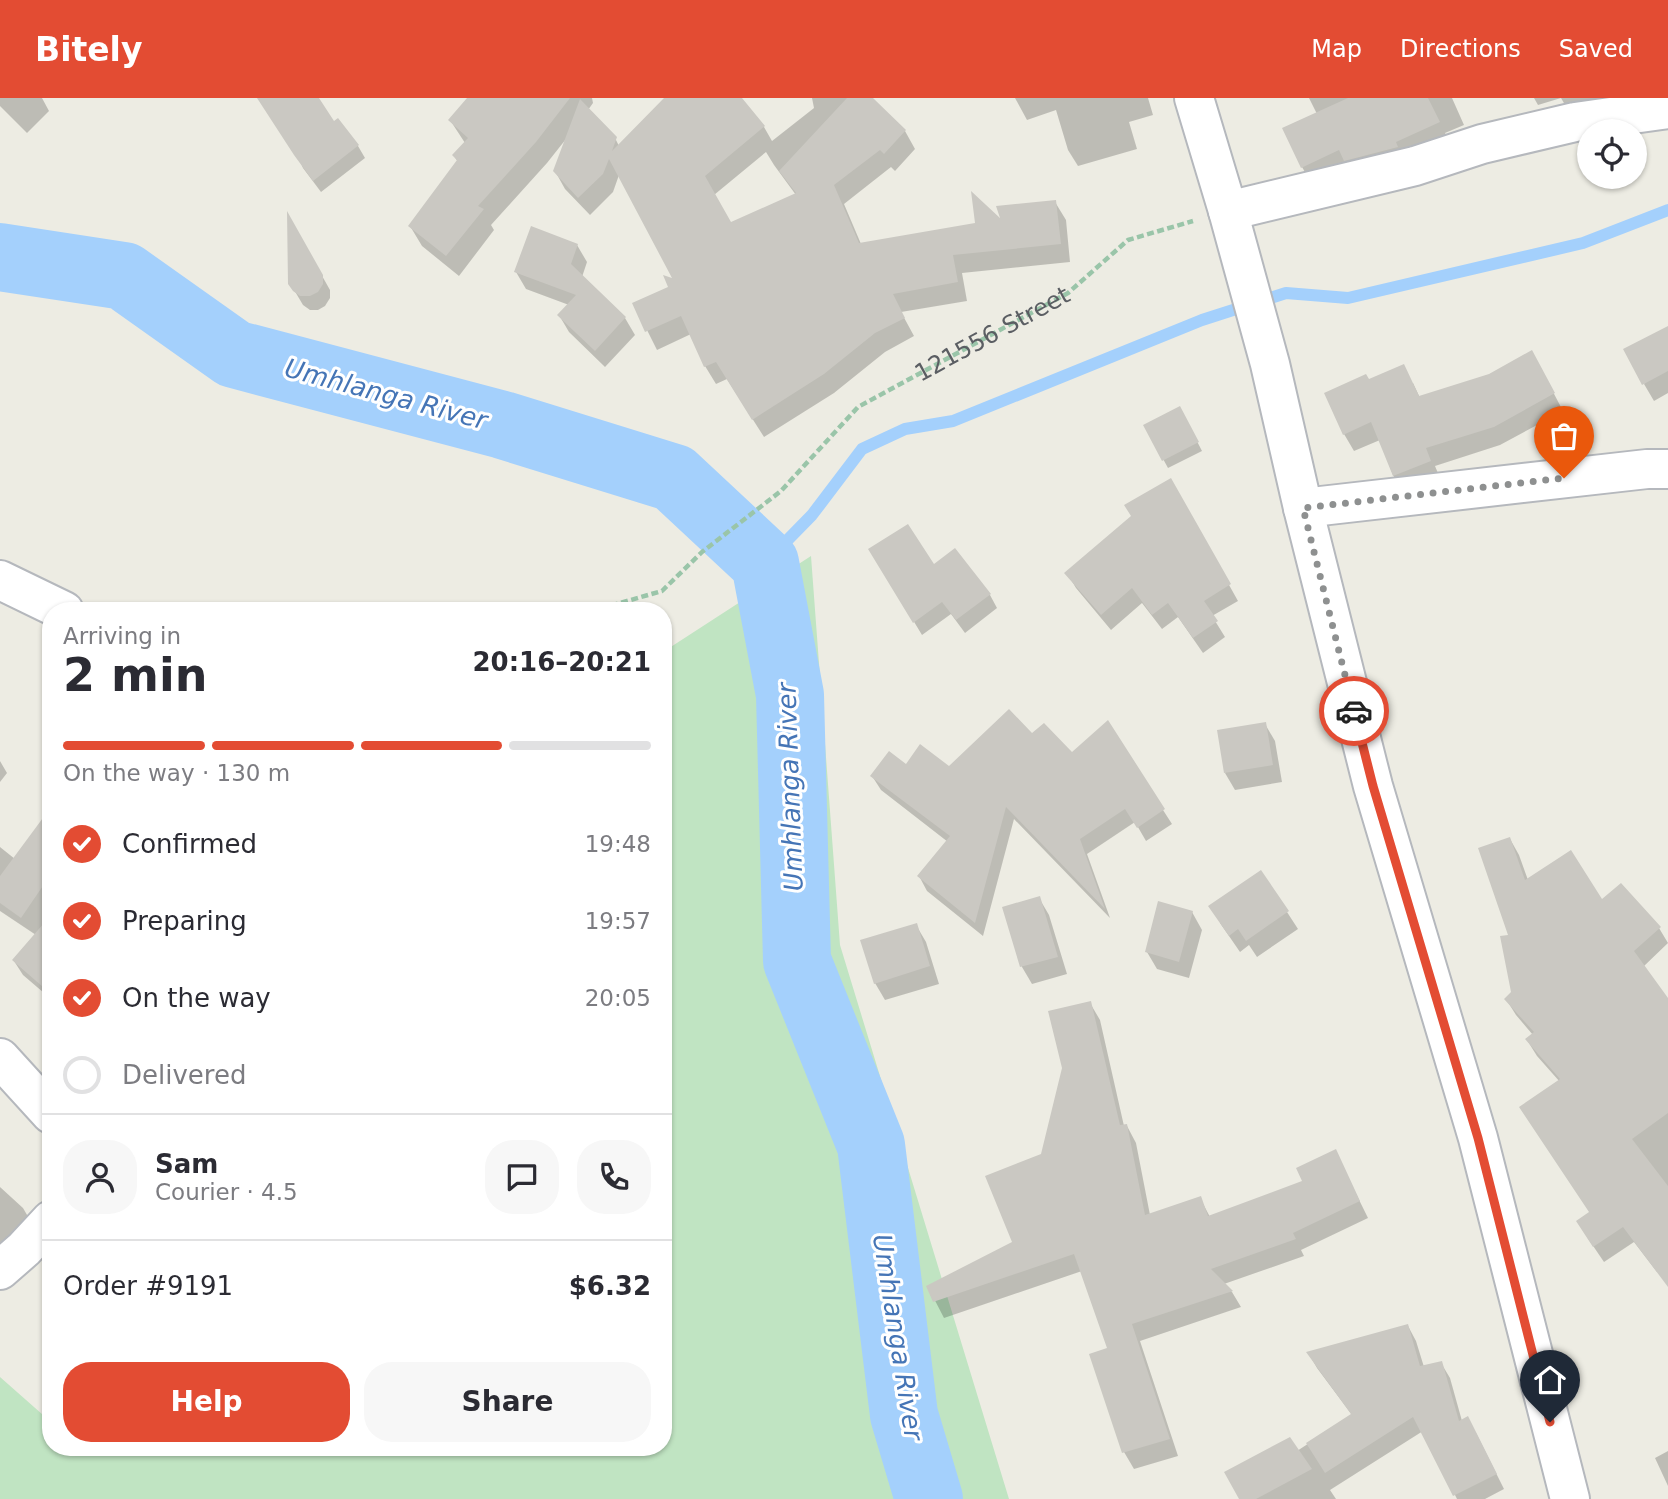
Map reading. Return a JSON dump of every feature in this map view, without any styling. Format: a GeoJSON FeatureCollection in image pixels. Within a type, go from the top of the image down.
{"type":"FeatureCollection","features":[{"type":"Feature","properties":{"kind":"street"},"geometry":{"type":"LineString","coordinates":[[1194,98],[1270,364],[1373,786],[1478,1138],[1570,1499]]}},
{"type":"Feature","properties":{"kind":"street"},"geometry":{"type":"LineString","coordinates":[[1232,229],[1482,144],[1575,121],[1668,109]]}},
{"type":"Feature","properties":{"kind":"street"},"geometry":{"type":"LineString","coordinates":[[1303,508],[1633,470],[1668,469]]}},
{"type":"Feature","properties":{"kind":"street"},"geometry":{"type":"LineString","coordinates":[[0,580],[45,602]]}},
{"type":"Feature","properties":{"kind":"street"},"geometry":{"type":"LineString","coordinates":[[0,1058],[42,1104]]}},
{"type":"Feature","properties":{"kind":"street"},"geometry":{"type":"LineString","coordinates":[[0,1270],[42,1230]]}},
{"type":"Feature","properties":{"kind":"path","name":"121556 Street"},"geometry":{"type":"LineString","coordinates":[[624,602],[662,591],[702,552],[780,491],[858,407],[1068,293],[1128,240],[1232,229]]}},
{"type":"Feature","properties":{"kind":"green space"},"geometry":{"type":"Polygon","coordinates":[[[811,556],[840,945],[1009,1499],[0,1499],[0,1377],[42,1414],[42,1456],[672,1456],[672,646],[811,556]]]}},
{"type":"Feature","properties":{"kind":"building"},"geometry":{"type":"Polygon","coordinates":[[[257,98],[319,98],[334,121],[338,118],[359,145],[313,181],[257,98]]]}},
{"type":"Feature","properties":{"kind":"building"},"geometry":{"type":"Polygon","coordinates":[[[467,98],[570,98],[536,142],[478,206],[484,209],[446,256],[408,226],[457,160],[452,155],[468,138],[448,120],[467,98]]]}},
{"type":"Feature","properties":{"kind":"building"},"geometry":{"type":"Polygon","coordinates":[[[664,98],[742,98],[765,126],[705,176],[731,222],[796,193],[779,171],[847,98],[873,98],[906,130],[884,154],[880,150],[834,185],[859,243],[975,223],[971,191],[1000,218],[996,206],[1056,200],[1061,244],[953,255],[958,282],[893,294],[905,318],[875,333],[824,374],[752,420],[716,362],[704,367],[681,316],[645,332],[632,303],[668,287],[663,275],[672,278],[609,159],[603,174],[578,198],[553,171],[580,99],[617,137],[612,151],[664,98]]]}},
{"type":"Feature","properties":{"kind":"building"},"geometry":{"type":"Polygon","coordinates":[[[1348,98],[1428,98],[1440,122],[1396,142],[1398,147],[1344,161],[1339,150],[1301,168],[1282,128],[1348,98]]]}},
{"type":"Feature","properties":{"kind":"building"},"geometry":{"type":"Polygon","coordinates":[[[287,211],[323,275],[323,284],[318,292],[310,296],[300,296],[288,284],[287,211]]]}},
{"type":"Feature","properties":{"kind":"building"},"geometry":{"type":"Polygon","coordinates":[[[531,226],[578,244],[571,264],[626,317],[595,351],[557,315],[576,295],[514,272],[531,226]]]}},
{"type":"Feature","properties":{"kind":"building"},"geometry":{"type":"Polygon","coordinates":[[[1668,326],[1668,371],[1642,385],[1623,349],[1668,326]]]}},
{"type":"Feature","properties":{"kind":"building"},"geometry":{"type":"Polygon","coordinates":[[[1532,350],[1555,393],[1494,427],[1426,448],[1431,461],[1393,476],[1371,422],[1343,435],[1324,393],[1366,374],[1369,379],[1404,364],[1419,396],[1489,374],[1532,350]]]}},
{"type":"Feature","properties":{"kind":"building"},"geometry":{"type":"Polygon","coordinates":[[[1180,406],[1199,442],[1162,461],[1143,425],[1180,406]]]}},
{"type":"Feature","properties":{"kind":"building"},"geometry":{"type":"Polygon","coordinates":[[[1171,478],[1231,584],[1204,601],[1218,621],[1193,638],[1168,603],[1152,615],[1132,588],[1101,615],[1064,573],[1131,516],[1124,505],[1171,478]]]}},
{"type":"Feature","properties":{"kind":"building"},"geometry":{"type":"Polygon","coordinates":[[[908,524],[934,564],[955,548],[991,594],[956,620],[942,602],[913,623],[868,549],[908,524]]]}},
{"type":"Feature","properties":{"kind":"building"},"geometry":{"type":"Polygon","coordinates":[[[1009,709],[1032,733],[1044,723],[1072,752],[1108,720],[1165,809],[1137,828],[1125,809],[1080,839],[1105,909],[1006,807],[975,923],[917,876],[950,836],[870,776],[889,751],[906,764],[920,744],[949,766],[1009,709]]]}},
{"type":"Feature","properties":{"kind":"building"},"geometry":{"type":"Polygon","coordinates":[[[1266,722],[1273,765],[1224,773],[1217,730],[1266,722]]]}},
{"type":"Feature","properties":{"kind":"building"},"geometry":{"type":"Polygon","coordinates":[[[42,819],[42,887],[21,918],[0,903],[0,876],[42,819]]]}},
{"type":"Feature","properties":{"kind":"building"},"geometry":{"type":"Polygon","coordinates":[[[1510,837],[1525,880],[1571,850],[1602,899],[1621,883],[1661,927],[1634,951],[1668,998],[1668,1113],[1632,1139],[1668,1186],[1668,1287],[1623,1227],[1593,1247],[1576,1221],[1589,1212],[1519,1107],[1560,1079],[1525,1039],[1534,1032],[1504,999],[1511,992],[1500,936],[1508,935],[1478,848],[1510,837]]]}},
{"type":"Feature","properties":{"kind":"building"},"geometry":{"type":"Polygon","coordinates":[[[1261,870],[1289,911],[1246,941],[1238,929],[1229,936],[1208,906],[1261,870]]]}},
{"type":"Feature","properties":{"kind":"building"},"geometry":{"type":"Polygon","coordinates":[[[1040,896],[1058,957],[1020,967],[1002,907],[1040,896]]]}},
{"type":"Feature","properties":{"kind":"building"},"geometry":{"type":"Polygon","coordinates":[[[1158,901],[1193,911],[1179,962],[1145,952],[1158,901]]]}},
{"type":"Feature","properties":{"kind":"building"},"geometry":{"type":"Polygon","coordinates":[[[917,923],[930,966],[874,984],[860,940],[917,923]]]}},
{"type":"Feature","properties":{"kind":"building"},"geometry":{"type":"Polygon","coordinates":[[[42,925],[42,986],[12,960],[42,925]]]}},
{"type":"Feature","properties":{"kind":"building"},"geometry":{"type":"Polygon","coordinates":[[[1091,1001],[1120,1125],[1127,1124],[1145,1215],[1201,1196],[1208,1216],[1302,1181],[1296,1168],[1336,1149],[1360,1201],[1293,1233],[1296,1239],[1211,1269],[1233,1291],[1132,1324],[1170,1439],[1122,1453],[1089,1354],[1107,1348],[1074,1254],[933,1302],[926,1286],[1012,1242],[985,1176],[1041,1154],[1062,1068],[1048,1011],[1091,1001]]]}},
{"type":"Feature","properties":{"kind":"building"},"geometry":{"type":"Polygon","coordinates":[[[1408,1324],[1420,1366],[1442,1361],[1459,1421],[1468,1416],[1497,1474],[1453,1496],[1413,1417],[1325,1473],[1306,1443],[1351,1414],[1306,1352],[1408,1324]]]}},
{"type":"Feature","properties":{"kind":"building"},"geometry":{"type":"Polygon","coordinates":[[[1290,1437],[1312,1469],[1256,1499],[1239,1499],[1224,1472],[1290,1437]]]}},
{"type":"Feature","properties":{"kind":"waterway"},"geometry":{"type":"LineString","coordinates":[[765,563],[812,515],[862,449],[905,429],[953,421],[1202,320],[1286,293],[1348,298],[1583,243],[1668,210]]}},
{"type":"Feature","properties":{"kind":"waterway","name":"Umhlanga River"},"geometry":{"type":"LineString","coordinates":[[0,257],[124,276],[234,354],[503,425],[674,478],[765,563],[790,695],[797,961],[871,1145],[904,1415],[929,1499]]}},
{"type":"Feature","properties":{"kind":"way so far"},"geometry":{"type":"LineString","coordinates":[[1354,711],[1303,508],[1564,478]]}},
{"type":"Feature","properties":{"kind":"route"},"geometry":{"type":"LineString","coordinates":[[1354,711],[1373,786],[1478,1138],[1550,1422]]}}]}
